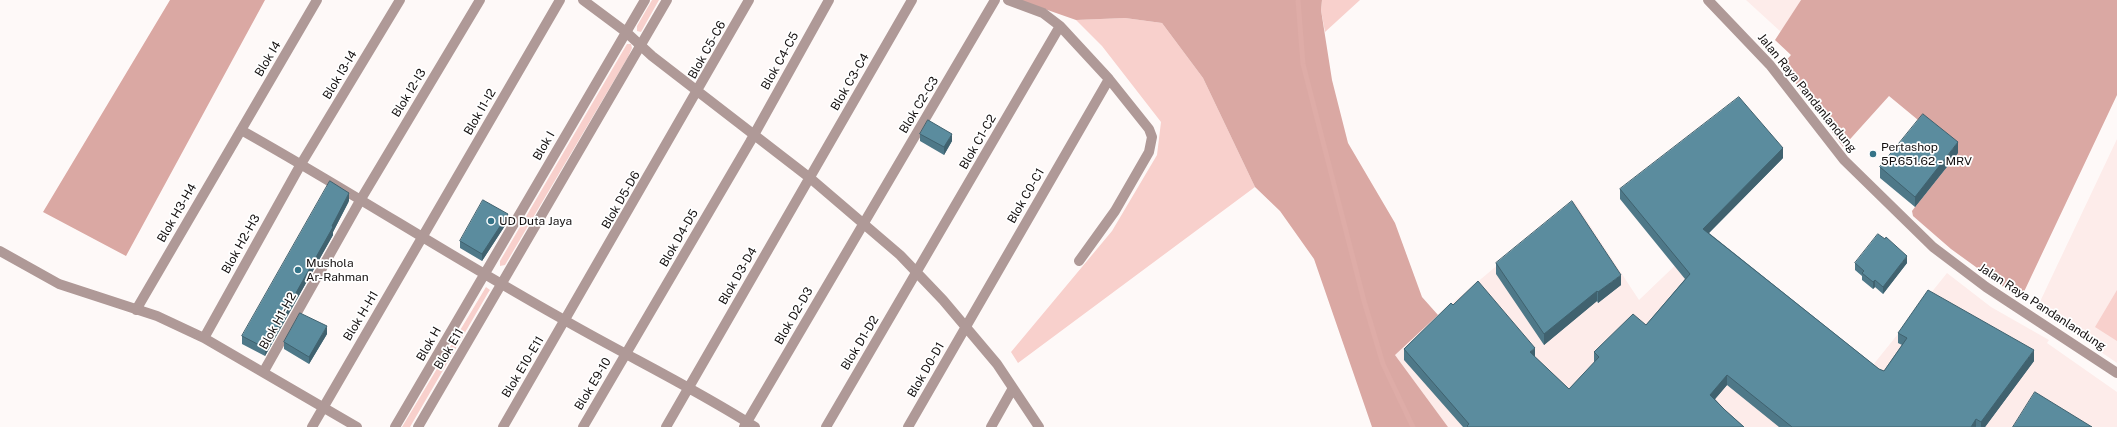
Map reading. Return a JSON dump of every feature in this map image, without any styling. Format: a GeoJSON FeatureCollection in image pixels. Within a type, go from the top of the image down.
{"type":"FeatureCollection","features":[{"type":"Feature","properties":{"kind":"street","name":"Blok I4"},"geometry":{"type":"LineString","coordinates":[[240,130],[317,0]]}},
{"type":"Feature","properties":{"kind":"street","name":"Blok I3-I4"},"geometry":{"type":"LineString","coordinates":[[301,164],[400,0]]}},
{"type":"Feature","properties":{"kind":"street","name":"Blok I2-I3"},"geometry":{"type":"LineString","coordinates":[[361,199],[480,0]]}},
{"type":"Feature","properties":{"kind":"street","name":"Blok I1-I2"},"geometry":{"type":"LineString","coordinates":[[423,238],[560,0]]}},
{"type":"Feature","properties":{"kind":"street"},"geometry":{"type":"LineString","coordinates":[[584,0],[626,32],[640,46],[810,178],[864,222],[918,272],[966,326],[1013,388],[1039,427]]}},
{"type":"Feature","properties":{"kind":"street","name":"Blok I"},"geometry":{"type":"LineString","coordinates":[[485,273],[644,0]]}},
{"type":"Feature","properties":{"kind":"street","name":"Blok E11"},"geometry":{"type":"LineString","coordinates":[[418,427],[667,0]]}},
{"type":"Feature","properties":{"kind":"street","name":"Blok C5-C6"},"geometry":{"type":"LineString","coordinates":[[698,91],[749,0]]}},
{"type":"Feature","properties":{"kind":"street","name":"Blok C4-C5"},"geometry":{"type":"LineString","coordinates":[[754,135],[828,0]]}},
{"type":"Feature","properties":{"kind":"street","name":"Blok C3-C4"},"geometry":{"type":"LineString","coordinates":[[810,178],[912,0]]}},
{"type":"Feature","properties":{"kind":"street","name":"Blok C2-C3"},"geometry":{"type":"LineString","coordinates":[[864,222],[995,0]]}},
{"type":"Feature","properties":{"kind":"street"},"geometry":{"type":"LineString","coordinates":[[1008,0],[1043,13],[1060,26],[1109,79],[1149,129],[1152,137],[1152,146],[1115,211],[1079,261]]}},
{"type":"Feature","properties":{"kind":"street","name":"Jalan Raya Pandanlandung"},"geometry":{"type":"LineString","coordinates":[[1708,0],[1770,65],[1844,160],[1933,247],[1986,287],[2117,373]]}},
{"type":"Feature","properties":{"kind":"street","name":"Blok C1-C2"},"geometry":{"type":"LineString","coordinates":[[918,272],[1060,26]]}},
{"type":"Feature","properties":{"kind":"street","name":"Blok C0-C1"},"geometry":{"type":"LineString","coordinates":[[966,326],[1109,79]]}},
{"type":"Feature","properties":{"kind":"street","name":"Blok D5-D6"},"geometry":{"type":"LineString","coordinates":[[566,321],[698,91]]}},
{"type":"Feature","properties":{"kind":"street"},"geometry":{"type":"LineString","coordinates":[[240,130],[361,199],[423,238],[566,321],[689,387],[749,425]]}},
{"type":"Feature","properties":{"kind":"street","name":"Blok H3-H4"},"geometry":{"type":"LineString","coordinates":[[136,310],[240,130]]}},
{"type":"Feature","properties":{"kind":"street","name":"Blok D4-D5"},"geometry":{"type":"LineString","coordinates":[[626,354],[754,135]]}},
{"type":"Feature","properties":{"kind":"street","name":"Blok H2-H3"},"geometry":{"type":"LineString","coordinates":[[204,338],[301,164]]}},
{"type":"Feature","properties":{"kind":"street","name":"Blok D3-D4"},"geometry":{"type":"LineString","coordinates":[[666,427],[810,178]]}},
{"type":"Feature","properties":{"kind":"street","name":"Blok H1-H2"},"geometry":{"type":"LineString","coordinates":[[264,371],[361,199]]}},
{"type":"Feature","properties":{"kind":"street","name":"Blok D2-D3"},"geometry":{"type":"LineString","coordinates":[[749,425],[864,222]]}},
{"type":"Feature","properties":{"kind":"street","name":"Blok H-H1"},"geometry":{"type":"LineString","coordinates":[[312,427],[423,238]]}},
{"type":"Feature","properties":{"kind":"street"},"geometry":{"type":"LineString","coordinates":[[0,251],[59,284],[157,316],[204,338],[264,371],[322,408],[357,427]]}},
{"type":"Feature","properties":{"kind":"street","name":"Blok D1-D2"},"geometry":{"type":"LineString","coordinates":[[826,427],[918,272]]}},
{"type":"Feature","properties":{"kind":"street","name":"Blok H"},"geometry":{"type":"LineString","coordinates":[[394,427],[485,273]]}},
{"type":"Feature","properties":{"kind":"street","name":"Blok E10-E11"},"geometry":{"type":"LineString","coordinates":[[503,427],[566,321]]}},
{"type":"Feature","properties":{"kind":"street","name":"Blok D0-D1"},"geometry":{"type":"LineString","coordinates":[[908,427],[966,326]]}},
{"type":"Feature","properties":{"kind":"street","name":"Blok E9-10"},"geometry":{"type":"LineString","coordinates":[[582,427],[626,354]]}},
{"type":"Feature","properties":{"kind":"street"},"geometry":{"type":"LineString","coordinates":[[991,427],[1013,388]]}},
{"type":"Feature","properties":{"kind":"shaded area"},"geometry":{"type":"Polygon","coordinates":[[[170,0],[265,0],[126,256],[43,212],[170,0]]]}},
{"type":"Feature","properties":{"kind":"shaded area"},"geometry":{"type":"Polygon","coordinates":[[[652,0],[659,0],[641,32],[637,31],[637,26],[652,0]]]}},
{"type":"Feature","properties":{"kind":"shaded area"},"geometry":{"type":"Polygon","coordinates":[[[1019,0],[1322,0],[1321,10],[1332,80],[1348,143],[1395,223],[1422,297],[1438,315],[1395,355],[1448,427],[1372,427],[1314,259],[1280,211],[1255,187],[1203,78],[1162,23],[1125,18],[1076,20],[1019,0]]]}},
{"type":"Feature","properties":{"kind":"shaded area"},"geometry":{"type":"Polygon","coordinates":[[[1322,0],[1360,0],[1325,32],[1321,10],[1322,0]]]}},
{"type":"Feature","properties":{"kind":"shaded area"},"geometry":{"type":"Polygon","coordinates":[[[1746,0],[1801,0],[1781,32],[1746,0]]]}},
{"type":"Feature","properties":{"kind":"shaded area"},"geometry":{"type":"Polygon","coordinates":[[[1801,0],[2117,0],[2117,95],[2022,296],[2016,296],[1951,249],[1913,216],[1912,211],[1958,153],[1889,96],[1843,147],[1782,65],[1791,55],[1775,40],[1801,0]]]}},
{"type":"Feature","properties":{"kind":"shaded area"},"geometry":{"type":"Polygon","coordinates":[[[1125,18],[1162,23],[1203,78],[1255,187],[1018,363],[1011,352],[1112,231],[1157,155],[1161,122],[1102,46],[1076,20],[1125,18]]]}},
{"type":"Feature","properties":{"kind":"shaded area"},"geometry":{"type":"Polygon","coordinates":[[[627,44],[631,44],[632,48],[628,57],[505,265],[500,266],[500,261],[627,44]]]}},
{"type":"Feature","properties":{"kind":"shaded area"},"geometry":{"type":"Polygon","coordinates":[[[2117,139],[2117,363],[2037,308],[2117,139]]]}},
{"type":"Feature","properties":{"kind":"shaded area"},"geometry":{"type":"Polygon","coordinates":[[[1574,201],[1639,300],[1709,233],[1873,365],[1947,273],[1991,307],[2049,340],[2047,343],[2117,392],[2117,427],[1448,427],[1395,355],[1438,315],[1574,201]]]}},
{"type":"Feature","properties":{"kind":"shaded area"},"geometry":{"type":"Polygon","coordinates":[[[486,287],[490,290],[410,427],[402,427],[486,287]]]}},
{"type":"Feature","properties":{"kind":"shaded area"},"geometry":{"type":"Polygon","coordinates":[[[2117,290],[2117,341],[2095,327],[2117,290]]]}},
{"type":"Feature","properties":{"kind":"building"},"geometry":{"type":"Polygon","coordinates":[[[1739,97],[1783,148],[1703,229],[1879,369],[1884,371],[1907,338],[1898,333],[1928,290],[2034,350],[1981,422],[1976,419],[1971,427],[1792,427],[1727,375],[1710,395],[1744,427],[1468,427],[1467,426],[1469,424],[1404,349],[1451,303],[1453,305],[1478,281],[1535,348],[1530,352],[1569,389],[1599,357],[1594,352],[1633,314],[1646,325],[1690,274],[1620,189],[1739,97]]]}},
{"type":"Feature","properties":{"kind":"building"},"geometry":{"type":"Polygon","coordinates":[[[1923,114],[1958,142],[1915,197],[1880,167],[1923,114]]]}},
{"type":"Feature","properties":{"kind":"building"},"geometry":{"type":"Polygon","coordinates":[[[928,120],[952,134],[944,147],[920,134],[928,120]]]}},
{"type":"Feature","properties":{"kind":"building"},"geometry":{"type":"Polygon","coordinates":[[[330,181],[349,193],[332,226],[333,227],[265,348],[242,336],[330,181]]]}},
{"type":"Feature","properties":{"kind":"building"},"geometry":{"type":"Polygon","coordinates":[[[483,200],[508,214],[482,254],[460,241],[483,200]]]}},
{"type":"Feature","properties":{"kind":"building"},"geometry":{"type":"Polygon","coordinates":[[[1572,201],[1621,275],[1598,292],[1597,291],[1544,334],[1496,263],[1572,201]]]}},
{"type":"Feature","properties":{"kind":"building"},"geometry":{"type":"Polygon","coordinates":[[[1878,234],[1885,239],[1886,237],[1907,256],[1883,287],[1875,280],[1873,282],[1862,273],[1864,271],[1855,263],[1878,234]]]}},
{"type":"Feature","properties":{"kind":"building"},"geometry":{"type":"Polygon","coordinates":[[[300,313],[327,326],[309,357],[284,342],[300,313]]]}},
{"type":"Feature","properties":{"kind":"building"},"geometry":{"type":"Polygon","coordinates":[[[2035,392],[2092,427],[2013,427],[2035,392]]]}},
{"type":"Feature","properties":{"kind":"waterway"},"geometry":{"type":"LineString","coordinates":[[1298,0],[1303,64],[1364,301],[1383,364],[1413,427]]}},
{"type":"Feature","properties":{"kind":"place","name":"Pertashop 5P.651.62 - MRV"},"geometry":{"type":"Point","coordinates":[1873,154]}},
{"type":"Feature","properties":{"kind":"place","name":"UD Duta Jaya"},"geometry":{"type":"Point","coordinates":[491,221]}},
{"type":"Feature","properties":{"kind":"place","name":"Mushola Ar-Rahman"},"geometry":{"type":"Point","coordinates":[298,270]}}]}
